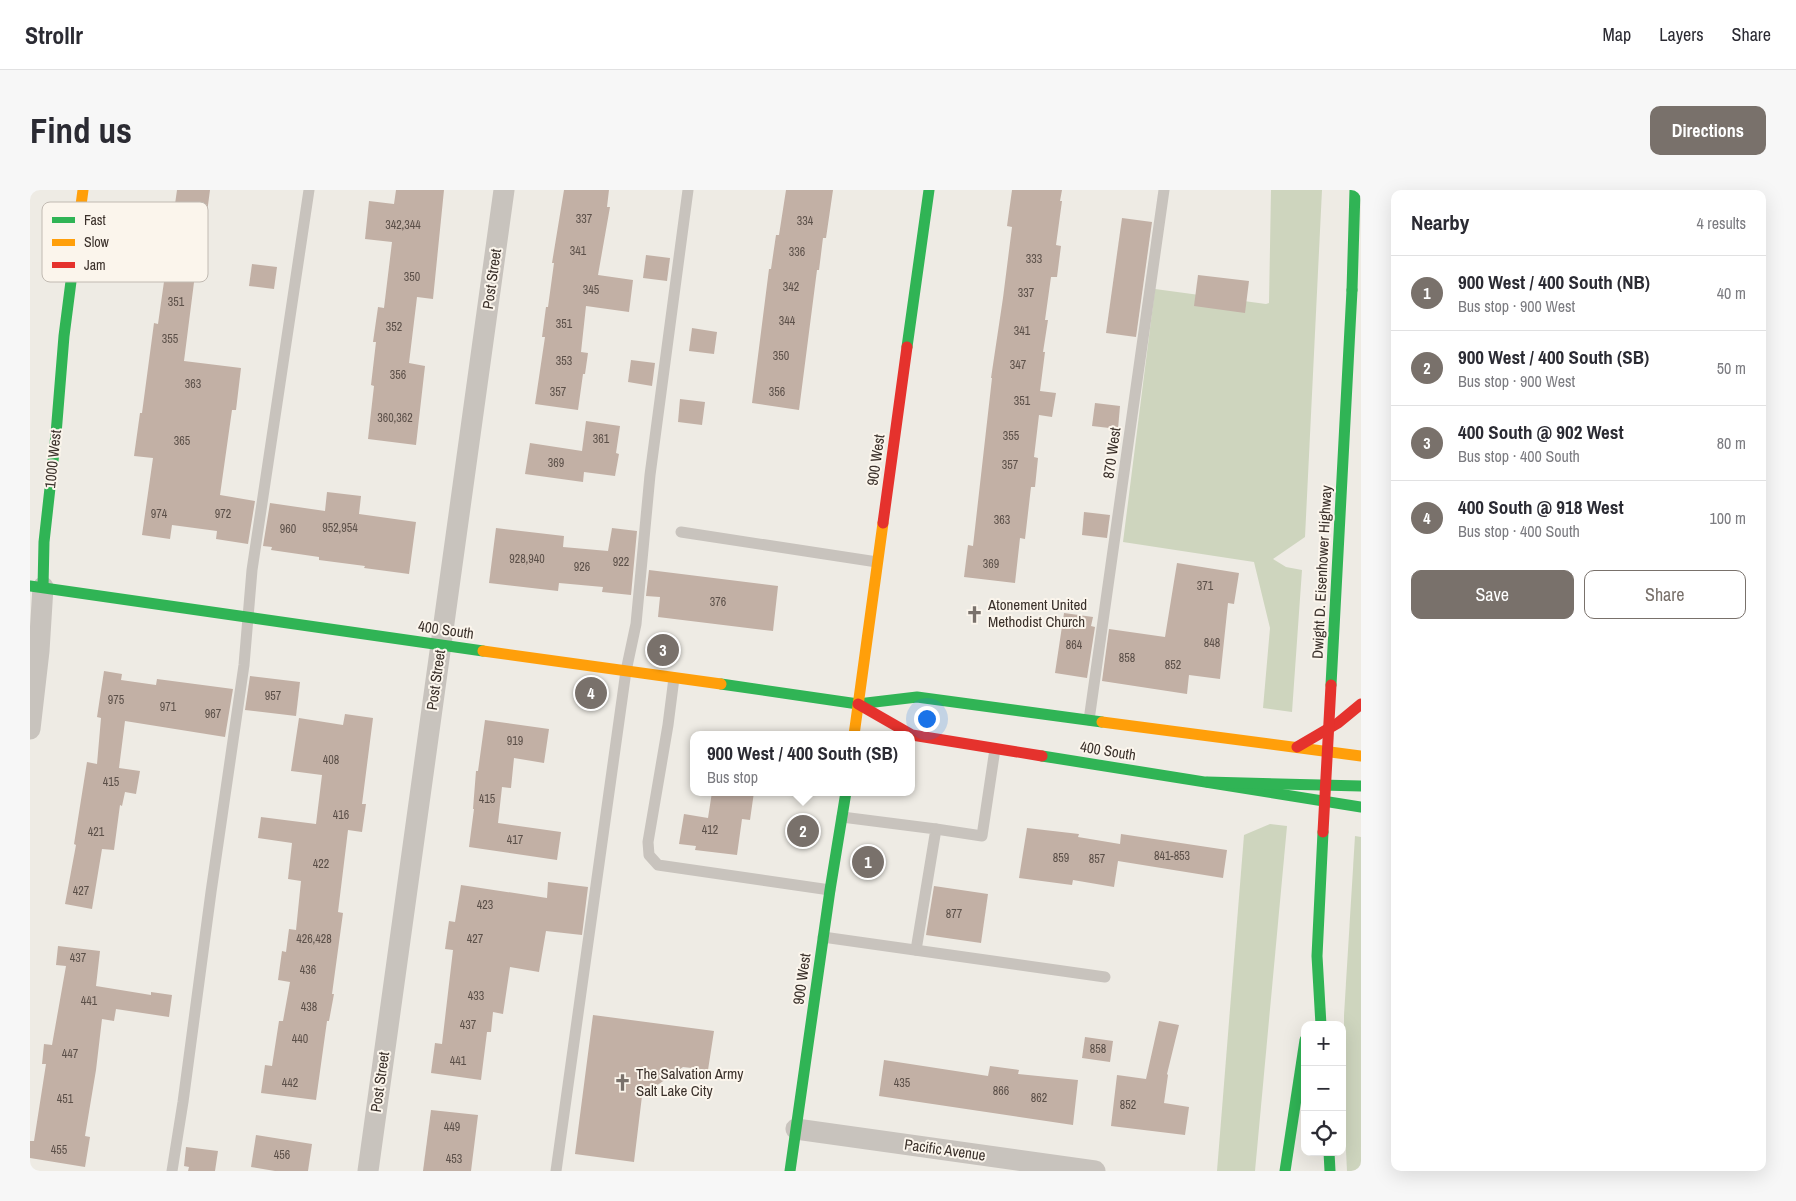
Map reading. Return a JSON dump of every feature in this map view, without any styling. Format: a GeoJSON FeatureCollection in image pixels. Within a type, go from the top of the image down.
{"type":"FeatureCollection","features":[{"type":"Feature","properties":{"kind":"main road","name":"900 West"},"geometry":{"type":"LineString","coordinates":[[855,731],[929,190]]}},
{"type":"Feature","properties":{"kind":"main road","name":"Dwight D. Eisenhower Highway"},"geometry":{"type":"LineString","coordinates":[[1317,956],[1352,290],[1355,190]]}},
{"type":"Feature","properties":{"kind":"main road","name":"1000 West"},"geometry":{"type":"LineString","coordinates":[[36,586],[44,542],[71,282]]}},
{"type":"Feature","properties":{"kind":"main road","name":"400 South"},"geometry":{"type":"LineString","coordinates":[[36,586],[858,704],[917,698],[1361,756]]}},
{"type":"Feature","properties":{"kind":"main road","name":"400 South"},"geometry":{"type":"LineString","coordinates":[[858,704],[905,731]]}},
{"type":"Feature","properties":{"kind":"main road"},"geometry":{"type":"LineString","coordinates":[[1297,747],[1338,723],[1361,704]]}},
{"type":"Feature","properties":{"kind":"main road","name":"400 South"},"geometry":{"type":"LineString","coordinates":[[915,736],[1361,808]]}},
{"type":"Feature","properties":{"kind":"main road"},"geometry":{"type":"LineString","coordinates":[[1207,782],[1361,786]]}},
{"type":"Feature","properties":{"kind":"main road","name":"900 West"},"geometry":{"type":"LineString","coordinates":[[790,1171],[823,937],[845,796]]}},
{"type":"Feature","properties":{"kind":"main road"},"geometry":{"type":"LineString","coordinates":[[1308,1015],[1317,956]]}},
{"type":"Feature","properties":{"kind":"main road"},"geometry":{"type":"LineString","coordinates":[[1317,956],[1321,1021]]}},
{"type":"Feature","properties":{"kind":"main road"},"geometry":{"type":"LineString","coordinates":[[1285,1171],[1301,1066]]}},
{"type":"Feature","properties":{"kind":"main road"},"geometry":{"type":"LineString","coordinates":[[1328,1156],[1330,1171]]}},
{"type":"Feature","properties":{"kind":"street","name":"Post Street"},"geometry":{"type":"LineString","coordinates":[[368,1171],[504,190]]}},
{"type":"Feature","properties":{"kind":"street","name":"1000 West"},"geometry":{"type":"LineString","coordinates":[[30,729],[40,651],[36,586]]}},
{"type":"Feature","properties":{"kind":"street","name":"Pacific Avenue"},"geometry":{"type":"LineString","coordinates":[[796,1129],[1095,1171]]}},
{"type":"Feature","properties":{"kind":"lane"},"geometry":{"type":"LineString","coordinates":[[172,1171],[244,665],[252,570],[308,190]]}},
{"type":"Feature","properties":{"kind":"lane"},"geometry":{"type":"LineString","coordinates":[[556,1171],[626,670],[636,624],[650,475],[688,190]]}},
{"type":"Feature","properties":{"kind":"lane","name":"870 West"},"geometry":{"type":"LineString","coordinates":[[1089,721],[1164,190]]}},
{"type":"Feature","properties":{"kind":"lane"},"geometry":{"type":"LineString","coordinates":[[681,532],[877,562]]}},
{"type":"Feature","properties":{"kind":"lane"},"geometry":{"type":"LineString","coordinates":[[674,678],[648,842],[649,855],[658,865],[830,890]]}},
{"type":"Feature","properties":{"kind":"lane"},"geometry":{"type":"LineString","coordinates":[[842,817],[982,836],[995,749]]}},
{"type":"Feature","properties":{"kind":"lane"},"geometry":{"type":"LineString","coordinates":[[916,950],[936,829]]}},
{"type":"Feature","properties":{"kind":"lane"},"geometry":{"type":"LineString","coordinates":[[823,937],[1105,977]]}},
{"type":"Feature","properties":{"kind":"green space"},"geometry":{"type":"Polygon","coordinates":[[[1271,190],[1322,190],[1305,537],[1273,559],[1286,567],[1302,570],[1292,712],[1263,708],[1270,628],[1254,562],[1123,542],[1155,289],[1269,303],[1271,190]]]}},
{"type":"Feature","properties":{"kind":"green space"},"geometry":{"type":"Polygon","coordinates":[[[1270,824],[1287,826],[1255,1171],[1217,1171],[1244,835],[1270,824]]]}},
{"type":"Feature","properties":{"kind":"green space"},"geometry":{"type":"Polygon","coordinates":[[[1355,836],[1361,837],[1361,1171],[1347,1171],[1346,1021],[1344,1021],[1355,836]]]}},
{"type":"Feature","properties":{"kind":"building"},"geometry":{"type":"Polygon","coordinates":[[[177,190],[210,190],[208,205],[208,202],[175,202],[177,190]]]}},
{"type":"Feature","properties":{"kind":"building"},"geometry":{"type":"Polygon","coordinates":[[[396,190],[444,190],[433,299],[417,297],[409,363],[425,366],[416,445],[368,439],[374,386],[371,385],[376,342],[373,342],[378,307],[384,308],[392,242],[365,239],[369,201],[394,204],[396,190]]]}},
{"type":"Feature","properties":{"kind":"building"},"geometry":{"type":"Polygon","coordinates":[[[564,190],[609,190],[607,207],[610,207],[598,275],[633,280],[629,312],[586,306],[581,352],[588,353],[578,410],[535,404],[545,337],[542,337],[546,307],[548,307],[554,263],[552,263],[564,190]]]}},
{"type":"Feature","properties":{"kind":"building"},"geometry":{"type":"Polygon","coordinates":[[[786,190],[833,190],[826,238],[823,238],[819,270],[817,270],[799,410],[752,403],[769,269],[771,269],[776,235],[779,235],[786,190]]]}},
{"type":"Feature","properties":{"kind":"building"},"geometry":{"type":"Polygon","coordinates":[[[1012,190],[1062,190],[1056,245],[1061,246],[1057,277],[1051,277],[1045,320],[1048,320],[1040,391],[1056,393],[1052,417],[1039,415],[1034,457],[1038,458],[1035,487],[1031,487],[1025,539],[1020,538],[1015,583],[964,577],[968,545],[973,546],[991,378],[1012,227],[1007,226],[1012,190]]]}},
{"type":"Feature","properties":{"kind":"building"},"geometry":{"type":"Polygon","coordinates":[[[1122,218],[1152,222],[1136,337],[1106,333],[1122,218]]]}},
{"type":"Feature","properties":{"kind":"building"},"geometry":{"type":"Polygon","coordinates":[[[646,255],[670,258],[667,281],[643,278],[646,255]]]}},
{"type":"Feature","properties":{"kind":"building"},"geometry":{"type":"Polygon","coordinates":[[[252,264],[277,267],[274,289],[249,286],[252,264]]]}},
{"type":"Feature","properties":{"kind":"building"},"geometry":{"type":"Polygon","coordinates":[[[1198,275],[1249,281],[1245,313],[1194,306],[1198,275]]]}},
{"type":"Feature","properties":{"kind":"building"},"geometry":{"type":"Polygon","coordinates":[[[164,282],[194,282],[184,361],[241,368],[236,410],[232,410],[220,495],[255,501],[248,544],[216,539],[217,531],[172,525],[170,539],[142,535],[153,458],[134,456],[140,413],[142,413],[154,323],[158,324],[164,282]]]}},
{"type":"Feature","properties":{"kind":"building"},"geometry":{"type":"Polygon","coordinates":[[[692,328],[717,332],[714,354],[689,351],[692,328]]]}},
{"type":"Feature","properties":{"kind":"building"},"geometry":{"type":"Polygon","coordinates":[[[631,360],[655,363],[652,386],[628,382],[631,360]]]}},
{"type":"Feature","properties":{"kind":"building"},"geometry":{"type":"Polygon","coordinates":[[[680,399],[705,402],[702,425],[678,422],[680,399]]]}},
{"type":"Feature","properties":{"kind":"building"},"geometry":{"type":"Polygon","coordinates":[[[1095,403],[1120,406],[1118,429],[1092,426],[1095,403]]]}},
{"type":"Feature","properties":{"kind":"building"},"geometry":{"type":"Polygon","coordinates":[[[586,421],[620,426],[616,453],[619,454],[615,476],[584,472],[583,482],[525,474],[530,443],[582,451],[586,421]]]}},
{"type":"Feature","properties":{"kind":"building"},"geometry":{"type":"Polygon","coordinates":[[[327,492],[361,496],[359,514],[416,522],[409,574],[319,560],[319,557],[271,550],[272,547],[263,546],[270,503],[325,511],[327,492]]]}},
{"type":"Feature","properties":{"kind":"building"},"geometry":{"type":"Polygon","coordinates":[[[1084,512],[1110,515],[1107,538],[1082,535],[1084,512]]]}},
{"type":"Feature","properties":{"kind":"building"},"geometry":{"type":"Polygon","coordinates":[[[496,528],[564,536],[563,547],[608,551],[612,528],[637,531],[631,595],[602,592],[603,587],[559,583],[558,591],[489,583],[496,528]]]}},
{"type":"Feature","properties":{"kind":"building"},"geometry":{"type":"Polygon","coordinates":[[[1177,563],[1239,573],[1234,604],[1228,603],[1220,679],[1189,675],[1187,694],[1102,681],[1109,629],[1165,637],[1177,563]]]}},
{"type":"Feature","properties":{"kind":"building"},"geometry":{"type":"Polygon","coordinates":[[[649,570],[778,586],[773,631],[658,617],[660,597],[646,596],[649,570]]]}},
{"type":"Feature","properties":{"kind":"building"},"geometry":{"type":"Polygon","coordinates":[[[1064,613],[1093,617],[1091,626],[1095,627],[1087,678],[1055,673],[1064,613]]]}},
{"type":"Feature","properties":{"kind":"building"},"geometry":{"type":"Polygon","coordinates":[[[104,671],[122,674],[121,680],[156,685],[157,679],[233,689],[225,737],[125,721],[119,768],[140,771],[136,794],[125,792],[122,806],[120,805],[114,850],[102,849],[92,909],[65,904],[76,845],[74,844],[87,762],[97,764],[101,718],[97,717],[104,671]]]}},
{"type":"Feature","properties":{"kind":"building"},"geometry":{"type":"Polygon","coordinates":[[[250,676],[300,682],[296,716],[245,710],[250,676]]]}},
{"type":"Feature","properties":{"kind":"building"},"geometry":{"type":"Polygon","coordinates":[[[345,714],[373,718],[362,804],[366,804],[362,832],[348,830],[338,912],[343,913],[332,994],[334,994],[329,1021],[327,1021],[316,1100],[261,1093],[265,1065],[272,1066],[279,1021],[283,1021],[290,982],[278,980],[282,951],[286,952],[289,929],[296,930],[301,881],[288,879],[292,843],[258,838],[261,817],[316,824],[322,775],[291,771],[299,718],[343,725],[345,714]]]}},
{"type":"Feature","properties":{"kind":"building"},"geometry":{"type":"Polygon","coordinates":[[[485,720],[549,729],[544,763],[514,758],[511,788],[502,787],[498,823],[561,832],[557,860],[469,847],[476,771],[478,771],[485,720]]]}},
{"type":"Feature","properties":{"kind":"building"},"geometry":{"type":"Polygon","coordinates":[[[711,796],[753,796],[750,820],[742,819],[737,855],[695,850],[696,846],[679,844],[684,814],[708,818],[711,796]]]}},
{"type":"Feature","properties":{"kind":"building"},"geometry":{"type":"Polygon","coordinates":[[[1027,828],[1079,834],[1078,837],[1120,844],[1121,834],[1227,850],[1223,878],[1118,861],[1114,887],[1073,880],[1072,885],[1019,878],[1027,828]]]}},
{"type":"Feature","properties":{"kind":"building"},"geometry":{"type":"Polygon","coordinates":[[[548,882],[588,887],[582,935],[546,931],[539,972],[510,967],[503,1014],[493,1012],[491,1032],[487,1032],[481,1080],[431,1073],[435,1043],[442,1044],[453,950],[445,949],[449,921],[455,922],[461,885],[547,898],[548,882]]]}},
{"type":"Feature","properties":{"kind":"building"},"geometry":{"type":"Polygon","coordinates":[[[934,886],[988,894],[981,943],[926,935],[934,886]]]}},
{"type":"Feature","properties":{"kind":"building"},"geometry":{"type":"Polygon","coordinates":[[[58,946],[100,951],[96,986],[151,995],[151,992],[172,995],[169,1017],[116,1009],[114,1021],[102,1019],[85,1136],[90,1137],[85,1167],[30,1158],[30,1141],[34,1141],[46,1064],[42,1064],[44,1044],[52,1045],[66,966],[56,965],[58,946]]]}},
{"type":"Feature","properties":{"kind":"building","name":"The Salvation Army Salt Lake City"},"geometry":{"type":"Polygon","coordinates":[[[593,1015],[714,1031],[708,1070],[683,1067],[642,1096],[634,1162],[575,1154],[593,1015]]]}},
{"type":"Feature","properties":{"kind":"building"},"geometry":{"type":"Polygon","coordinates":[[[1159,1021],[1179,1025],[1167,1074],[1164,1103],[1189,1107],[1185,1135],[1111,1126],[1117,1075],[1146,1079],[1159,1021]]]}},
{"type":"Feature","properties":{"kind":"building"},"geometry":{"type":"Polygon","coordinates":[[[1085,1037],[1113,1041],[1110,1062],[1082,1058],[1085,1037]]]}},
{"type":"Feature","properties":{"kind":"building"},"geometry":{"type":"Polygon","coordinates":[[[884,1060],[988,1076],[990,1066],[1019,1070],[1018,1074],[1078,1080],[1073,1125],[879,1096],[884,1060]]]}},
{"type":"Feature","properties":{"kind":"building"},"geometry":{"type":"Polygon","coordinates":[[[431,1110],[478,1115],[471,1171],[423,1171],[431,1110]]]}},
{"type":"Feature","properties":{"kind":"building"},"geometry":{"type":"Polygon","coordinates":[[[256,1135],[312,1144],[308,1171],[275,1171],[251,1167],[256,1135]]]}},
{"type":"Feature","properties":{"kind":"building"},"geometry":{"type":"Polygon","coordinates":[[[186,1147],[218,1151],[215,1171],[188,1171],[189,1167],[184,1166],[186,1147]]]}},
{"type":"Feature","properties":{"kind":"traffic: fast"},"geometry":{"type":"LineString","coordinates":[[907,347],[929,190]]}},
{"type":"Feature","properties":{"kind":"traffic: fast"},"geometry":{"type":"LineString","coordinates":[[1352,290],[1355,190]]}},
{"type":"Feature","properties":{"kind":"traffic: fast"},"geometry":{"type":"LineString","coordinates":[[43,587],[44,542],[71,282]]}},
{"type":"Feature","properties":{"kind":"traffic: fast"},"geometry":{"type":"LineString","coordinates":[[1331,685],[1352,290]]}},
{"type":"Feature","properties":{"kind":"traffic: fast"},"geometry":{"type":"LineString","coordinates":[[30,586],[483,651]]}},
{"type":"Feature","properties":{"kind":"traffic: fast"},"geometry":{"type":"LineString","coordinates":[[721,684],[858,704],[917,697],[1102,722]]}},
{"type":"Feature","properties":{"kind":"traffic: fast"},"geometry":{"type":"LineString","coordinates":[[1042,756],[1361,807]]}},
{"type":"Feature","properties":{"kind":"traffic: fast"},"geometry":{"type":"LineString","coordinates":[[1207,782],[1361,786]]}},
{"type":"Feature","properties":{"kind":"traffic: fast"},"geometry":{"type":"LineString","coordinates":[[790,1171],[845,796]]}},
{"type":"Feature","properties":{"kind":"traffic: fast"},"geometry":{"type":"LineString","coordinates":[[1321,1021],[1317,956],[1323,832]]}},
{"type":"Feature","properties":{"kind":"traffic: fast"},"geometry":{"type":"LineString","coordinates":[[1285,1171],[1301,1066]]}},
{"type":"Feature","properties":{"kind":"traffic: fast"},"geometry":{"type":"LineString","coordinates":[[1329,1156],[1330,1171]]}},
{"type":"Feature","properties":{"kind":"traffic: slow"},"geometry":{"type":"LineString","coordinates":[[81,202],[83,190]]}},
{"type":"Feature","properties":{"kind":"traffic: slow"},"geometry":{"type":"LineString","coordinates":[[855,731],[883,523]]}},
{"type":"Feature","properties":{"kind":"traffic: slow"},"geometry":{"type":"LineString","coordinates":[[483,651],[721,684]]}},
{"type":"Feature","properties":{"kind":"traffic: slow"},"geometry":{"type":"LineString","coordinates":[[1102,722],[1361,756]]}},
{"type":"Feature","properties":{"kind":"traffic: jam"},"geometry":{"type":"LineString","coordinates":[[883,523],[907,347]]}},
{"type":"Feature","properties":{"kind":"traffic: jam"},"geometry":{"type":"LineString","coordinates":[[1323,832],[1331,685]]}},
{"type":"Feature","properties":{"kind":"traffic: jam"},"geometry":{"type":"LineString","coordinates":[[858,704],[905,731]]}},
{"type":"Feature","properties":{"kind":"traffic: jam"},"geometry":{"type":"LineString","coordinates":[[1297,747],[1338,723],[1361,704]]}},
{"type":"Feature","properties":{"kind":"traffic: jam"},"geometry":{"type":"LineString","coordinates":[[915,735],[1042,756]]}},
{"type":"Feature","properties":{"kind":"place","name":"Atonement United Methodist Church"},"geometry":{"type":"Point","coordinates":[974,614]}},
{"type":"Feature","properties":{"kind":"place","name":"400 South @ 902 West"},"geometry":{"type":"Point","coordinates":[663,650]}},
{"type":"Feature","properties":{"kind":"place","name":"400 South @ 918 West"},"geometry":{"type":"Point","coordinates":[591,693]}},
{"type":"Feature","properties":{"kind":"place","name":"900 West / 400 South (SB)"},"geometry":{"type":"Point","coordinates":[803,831]}},
{"type":"Feature","properties":{"kind":"place","name":"900 West / 400 South (NB)"},"geometry":{"type":"Point","coordinates":[868,862]}},
{"type":"Feature","properties":{"kind":"place","name":"The Salvation Army Salt Lake City"},"geometry":{"type":"Point","coordinates":[622,1083]}}]}
